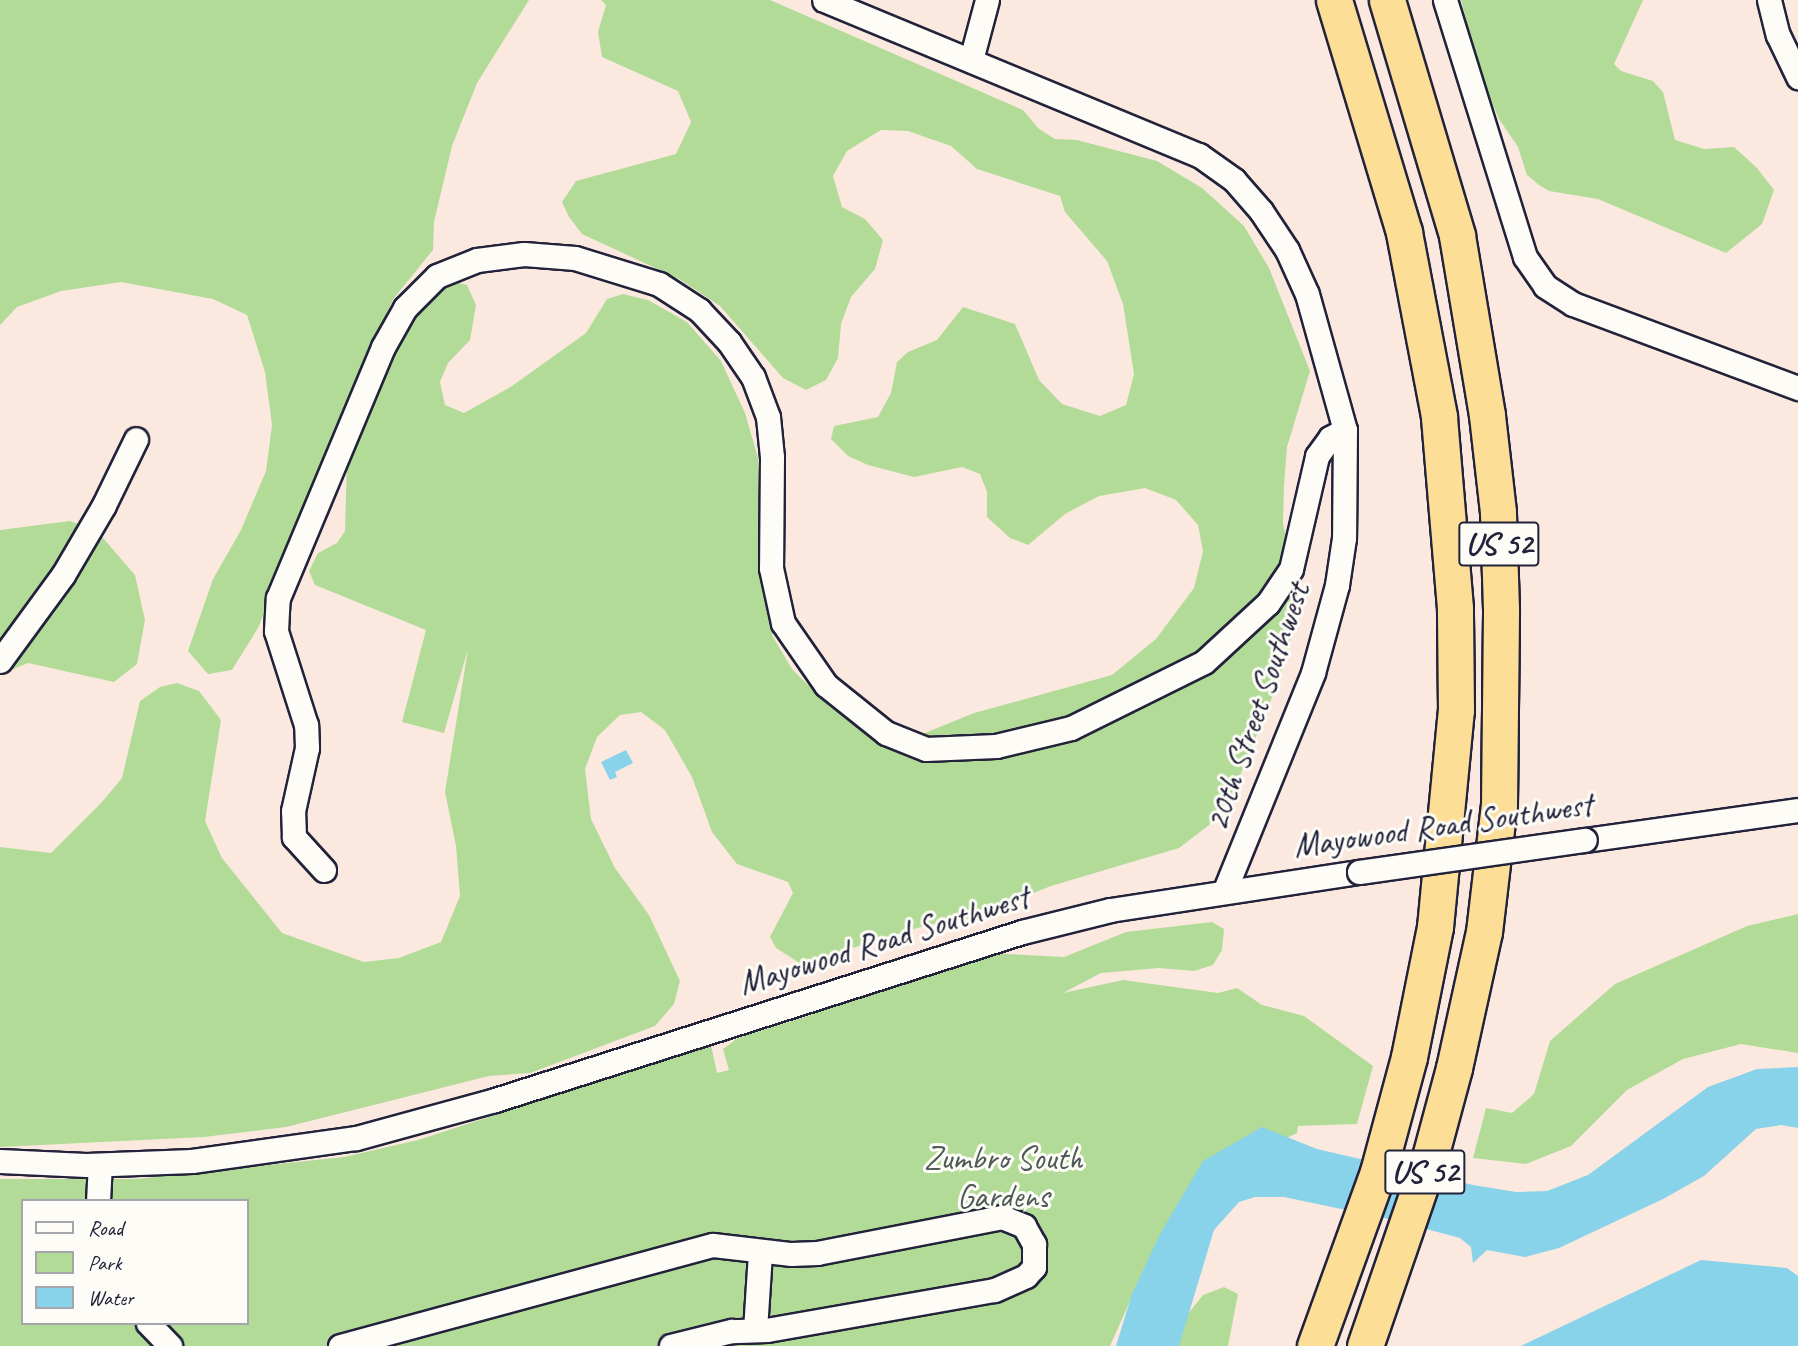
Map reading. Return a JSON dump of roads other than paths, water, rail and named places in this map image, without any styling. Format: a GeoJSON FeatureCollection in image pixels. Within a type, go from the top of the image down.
{"type":"FeatureCollection","features":[{"type":"Feature","properties":{"kind":"highway","name":"US 52"},"geometry":{"type":"LineString","coordinates":[[1315,1346],[1349,1259],[1409,1057],[1435,927],[1456,710],[1449,500],[1439,416],[1404,232],[1334,0]]}},
{"type":"Feature","properties":{"kind":"highway","name":"US 52"},"geometry":{"type":"LineString","coordinates":[[1365,1346],[1392,1275],[1454,1068],[1484,932],[1499,805],[1498,512],[1487,415],[1457,235],[1387,0]]}},
{"type":"Feature","properties":{"kind":"street","name":"20th Street Southwest"},"geometry":{"type":"LineString","coordinates":[[824,0],[1199,155],[1234,180],[1261,211],[1302,283],[1324,345],[1345,430],[1344,538],[1326,630],[1246,845],[1225,890]]}},
{"type":"Feature","properties":{"kind":"street"},"geometry":{"type":"LineString","coordinates":[[971,60],[987,0]]}},
{"type":"Feature","properties":{"kind":"street"},"geometry":{"type":"LineString","coordinates":[[1445,0],[1525,257],[1545,286],[1573,304],[1798,388]]}},
{"type":"Feature","properties":{"kind":"street"},"geometry":{"type":"LineString","coordinates":[[1769,0],[1778,35],[1798,77]]}},
{"type":"Feature","properties":{"kind":"street"},"geometry":{"type":"LineString","coordinates":[[324,870],[294,837],[293,811],[306,737],[276,631],[278,598],[383,347],[405,308],[438,276],[477,260],[524,254],[575,258],[659,284],[699,310],[729,342],[752,377],[768,417],[772,457],[771,568],[783,624],[798,650],[835,694],[886,733],[926,749],[996,746],[1071,728],[1143,696],[1231,641],[1268,603],[1291,569],[1317,456],[1330,438],[1345,430]]}},
{"type":"Feature","properties":{"kind":"street"},"geometry":{"type":"LineString","coordinates":[[0,661],[63,575],[104,505],[136,439]]}},
{"type":"Feature","properties":{"kind":"street","name":"Mayowood Road Southwest"},"geometry":{"type":"LineString","coordinates":[[0,1161],[100,1165],[192,1161],[356,1138],[495,1100],[1022,932],[1225,890],[1798,810]]}},
{"type":"Feature","properties":{"kind":"street"},"geometry":{"type":"LineString","coordinates":[[98,1199],[100,1165]]}},
{"type":"Feature","properties":{"kind":"street"},"geometry":{"type":"LineString","coordinates":[[340,1346],[713,1245],[760,1252],[817,1253],[1002,1217],[1024,1226],[1036,1256],[1026,1276],[994,1290],[765,1335],[731,1331],[671,1346]]}},
{"type":"Feature","properties":{"kind":"street"},"geometry":{"type":"LineString","coordinates":[[760,1252],[765,1335]]}},
{"type":"Feature","properties":{"kind":"street"},"geometry":{"type":"LineString","coordinates":[[150,1325],[170,1346]]}},
{"type":"Feature","properties":{"kind":"water"},"geometry":{"type":"Polygon","coordinates":[[[626,750],[633,763],[615,772],[617,777],[610,780],[601,762],[626,750]]]}},
{"type":"Feature","properties":{"kind":"water"},"geometry":{"type":"Polygon","coordinates":[[[1798,1067],[1798,1128],[1781,1125],[1756,1129],[1704,1176],[1663,1199],[1559,1248],[1525,1257],[1487,1250],[1473,1263],[1471,1247],[1460,1238],[1389,1219],[1284,1197],[1255,1197],[1239,1202],[1214,1230],[1179,1346],[1116,1346],[1132,1294],[1161,1232],[1203,1161],[1262,1127],[1317,1149],[1473,1185],[1516,1192],[1547,1191],[1588,1175],[1708,1087],[1757,1069],[1798,1067]]]}},
{"type":"Feature","properties":{"kind":"water"},"geometry":{"type":"Polygon","coordinates":[[[1701,1260],[1787,1268],[1798,1276],[1798,1346],[1521,1346],[1701,1260]]]}},
{"type":"Feature","properties":{"kind":"park label","name":"Zumbro South Gardens"},"geometry":{"type":"Point","coordinates":[1003,1178]}}]}
